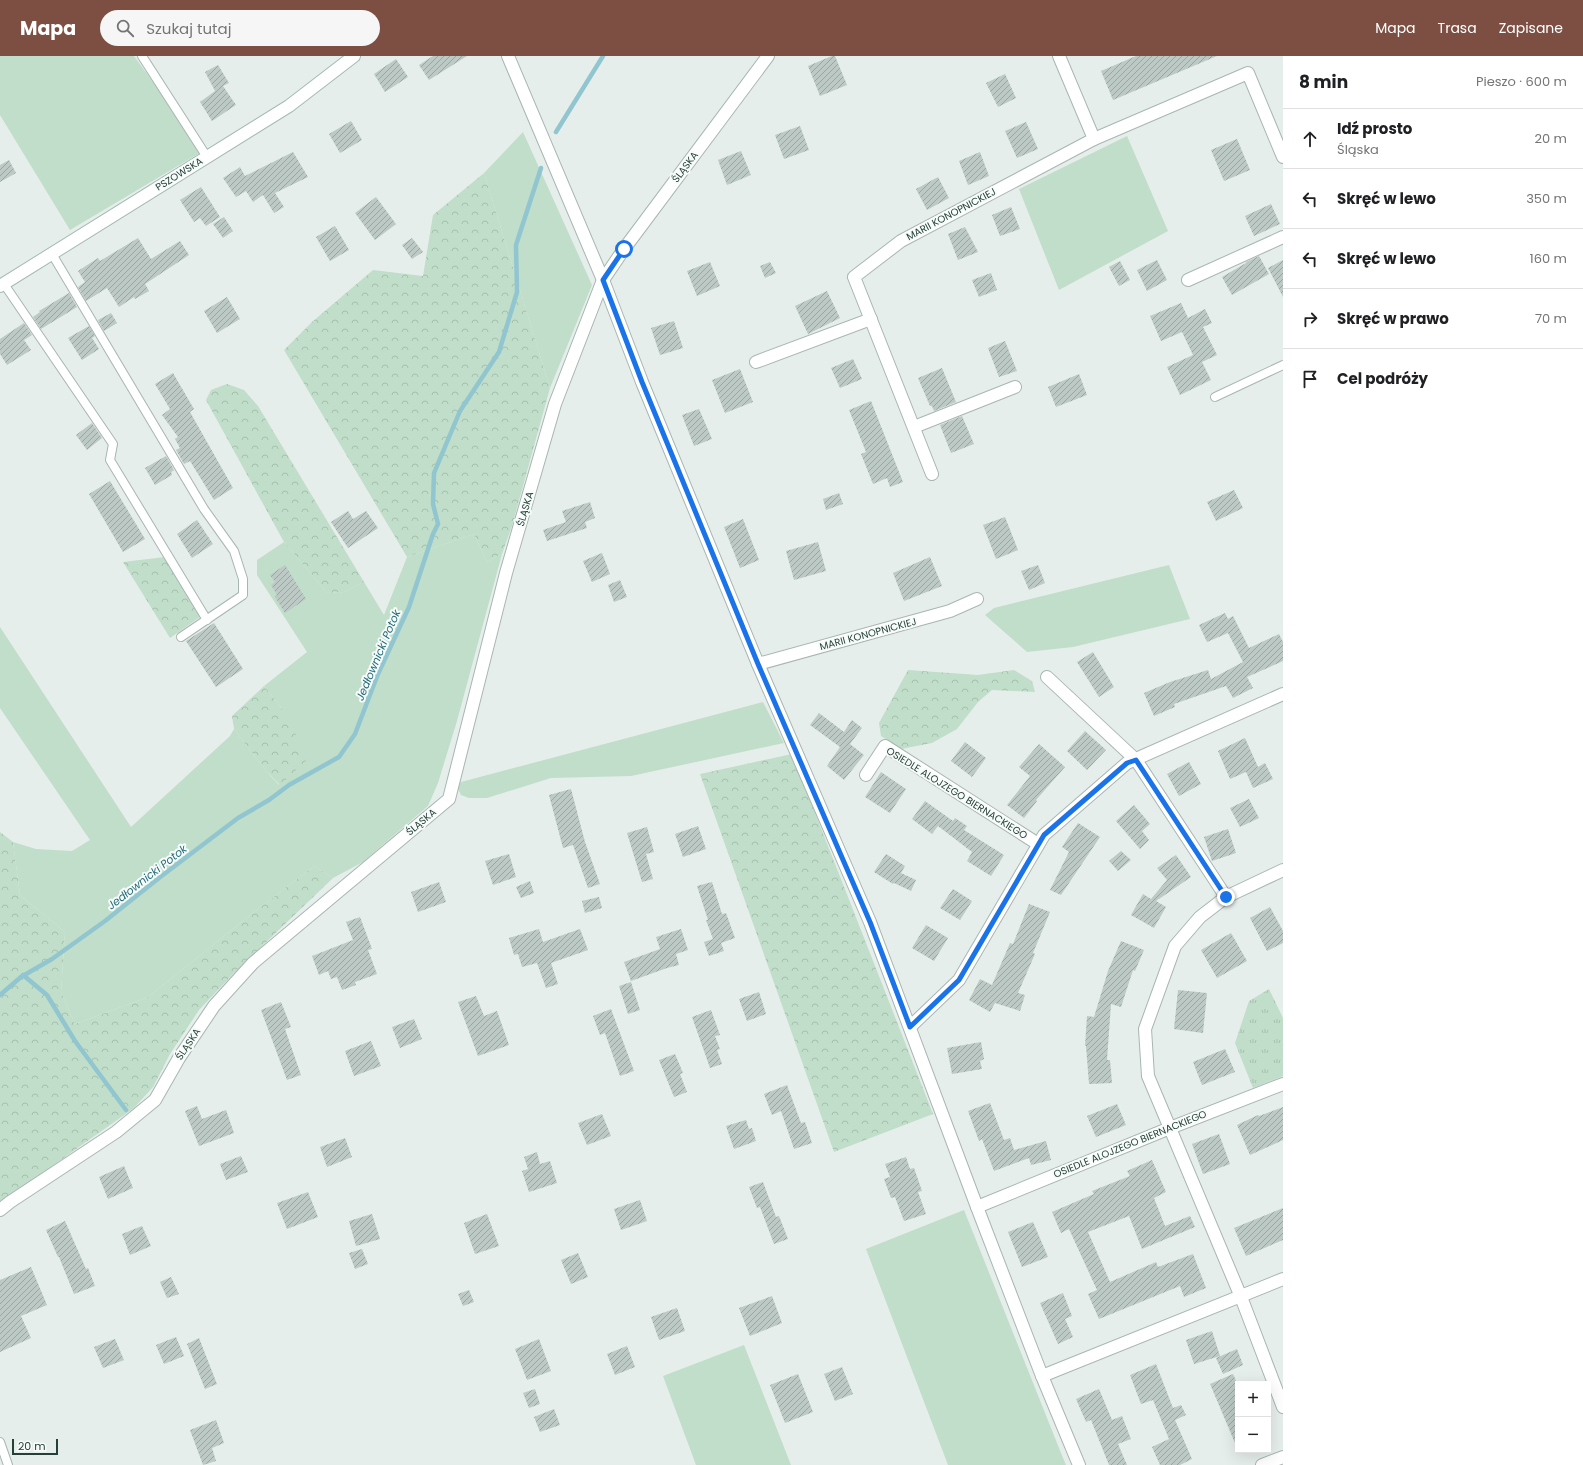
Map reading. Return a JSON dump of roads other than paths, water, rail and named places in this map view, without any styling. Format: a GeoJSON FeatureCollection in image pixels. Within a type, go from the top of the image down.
{"type":"FeatureCollection","features":[{"type":"Feature","properties":{"kind":"street","name":"PSZOWSKA"},"geometry":{"type":"LineString","coordinates":[[2,285],[289,106],[354,56]]}},
{"type":"Feature","properties":{"kind":"street"},"geometry":{"type":"LineString","coordinates":[[508,56],[603,280],[642,382],[758,664],[870,922],[1042,1376],[1079,1465]]}},
{"type":"Feature","properties":{"kind":"street","name":"ŚLĄSKA"},"geometry":{"type":"LineString","coordinates":[[0,1210],[116,1132],[155,1100],[179,1058],[214,1006],[253,963],[449,799],[506,573],[553,412],[603,280],[624,249],[768,56]]}},
{"type":"Feature","properties":{"kind":"street"},"geometry":{"type":"LineString","coordinates":[[1059,56],[1094,139]]}},
{"type":"Feature","properties":{"kind":"street","name":"MARII KONOPNICKIEJ"},"geometry":{"type":"LineString","coordinates":[[932,474],[854,278],[901,241],[1094,139],[1248,73],[1283,156]]}},
{"type":"Feature","properties":{"kind":"street"},"geometry":{"type":"LineString","coordinates":[[1188,280],[1283,237]]}},
{"type":"Feature","properties":{"kind":"street"},"geometry":{"type":"LineString","coordinates":[[756,362],[871,319]]}},
{"type":"Feature","properties":{"kind":"street"},"geometry":{"type":"LineString","coordinates":[[914,427],[1015,387]]}},
{"type":"Feature","properties":{"kind":"street","name":"MARII KONOPNICKIEJ"},"geometry":{"type":"LineString","coordinates":[[758,664],[950,611],[977,599]]}},
{"type":"Feature","properties":{"kind":"street"},"geometry":{"type":"LineString","coordinates":[[1047,677],[1136,760],[1226,897]]}},
{"type":"Feature","properties":{"kind":"street","name":"OSIEDLE ALOJZEGO BIERNACKIEGO"},"geometry":{"type":"LineString","coordinates":[[910,1027],[959,980],[1044,835],[1127,763],[1283,694]]}},
{"type":"Feature","properties":{"kind":"street","name":"OSIEDLE ALOJZEGO BIERNACKIEGO"},"geometry":{"type":"LineString","coordinates":[[866,775],[885,746],[1038,844]]}},
{"type":"Feature","properties":{"kind":"street"},"geometry":{"type":"LineString","coordinates":[[1283,870],[1226,897],[1200,917],[1175,946],[1145,1029],[1148,1076],[1241,1297],[1283,1407]]}},
{"type":"Feature","properties":{"kind":"street","name":"OSIEDLE ALOJZEGO BIERNACKIEGO"},"geometry":{"type":"LineString","coordinates":[[977,1206],[1283,1084]]}},
{"type":"Feature","properties":{"kind":"street"},"geometry":{"type":"LineString","coordinates":[[1042,1376],[1283,1279]]}},
{"type":"Feature","properties":{"kind":"street"},"geometry":{"type":"LineString","coordinates":[[1262,1465],[1283,1458]]}},
{"type":"Feature","properties":{"kind":"lane"},"geometry":{"type":"LineString","coordinates":[[142,56],[206,157]]}},
{"type":"Feature","properties":{"kind":"lane"},"geometry":{"type":"LineString","coordinates":[[52,254],[204,510],[234,551],[243,579],[243,595],[181,637]]}},
{"type":"Feature","properties":{"kind":"lane"},"geometry":{"type":"LineString","coordinates":[[2,285],[113,444],[110,460],[207,620]]}},
{"type":"Feature","properties":{"kind":"lane"},"geometry":{"type":"LineString","coordinates":[[1215,397],[1283,365]]}},
{"type":"Feature","properties":{"kind":"lane"},"geometry":{"type":"LineString","coordinates":[[0,1442],[8,1465]]}},
{"type":"Feature","properties":{"kind":"waterway","name":"Jedłownicki Potok"},"geometry":{"type":"LineString","coordinates":[[556,132],[603,56]]}},
{"type":"Feature","properties":{"kind":"waterway","name":"Jedłownicki Potok"},"geometry":{"type":"LineString","coordinates":[[0,995],[21,977],[52,959],[105,921],[238,818],[269,800],[289,785],[339,757],[355,734],[378,674],[409,607],[433,534],[438,524],[433,504],[434,473],[460,411],[499,352],[517,292],[516,245],[541,168]]}},
{"type":"Feature","properties":{"kind":"waterway"},"geometry":{"type":"LineString","coordinates":[[23,975],[47,995],[75,1041],[126,1110]]}}]}
